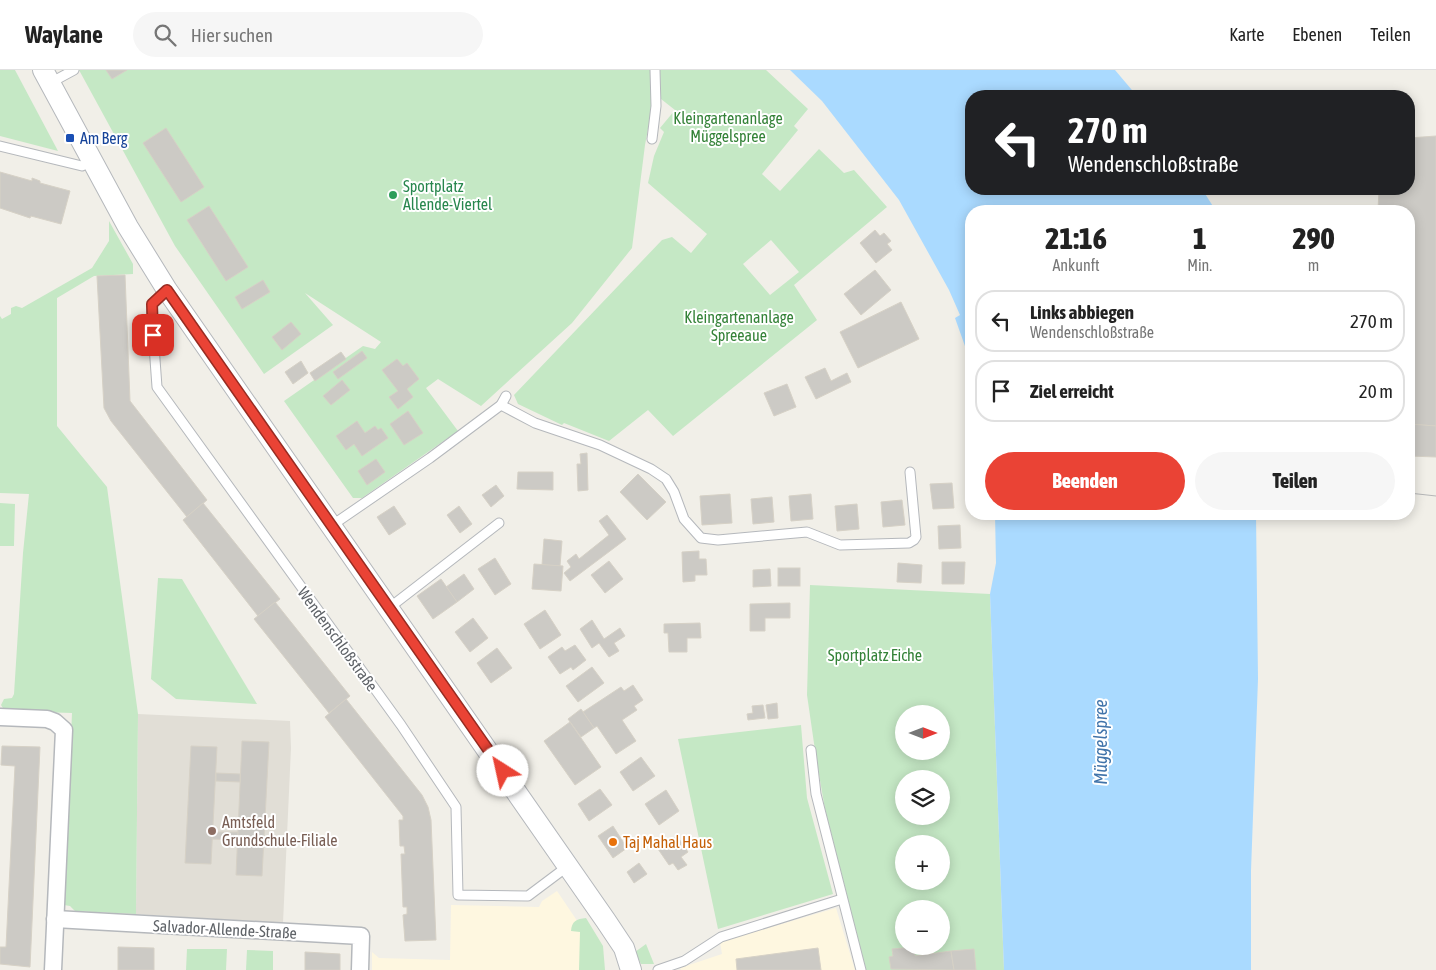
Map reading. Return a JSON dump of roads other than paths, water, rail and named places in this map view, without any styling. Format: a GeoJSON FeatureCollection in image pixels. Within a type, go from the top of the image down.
{"type":"FeatureCollection","features":[{"type":"Feature","properties":{"kind":"street"},"geometry":{"type":"LineString","coordinates":[[47,76],[136,240],[167,290],[569,866],[624,948],[631,970]]}},
{"type":"Feature","properties":{"kind":"street"},"geometry":{"type":"LineString","coordinates":[[0,717],[47,719],[55,722],[64,730],[53,970]]}},
{"type":"Feature","properties":{"kind":"street","name":"Salvador-Allende-Straße"},"geometry":{"type":"LineString","coordinates":[[55,919],[361,936],[360,970]]}},
{"type":"Feature","properties":{"kind":"lane"},"geometry":{"type":"LineString","coordinates":[[47,76],[74,70]]}},
{"type":"Feature","properties":{"kind":"lane"},"geometry":{"type":"LineString","coordinates":[[652,139],[656,106],[655,70]]}},
{"type":"Feature","properties":{"kind":"lane"},"geometry":{"type":"LineString","coordinates":[[0,146],[82,166],[92,161]]}},
{"type":"Feature","properties":{"kind":"lane","name":"Wendenschloßstraße"},"geometry":{"type":"LineString","coordinates":[[167,290],[152,304],[157,388],[401,726],[456,807],[458,895],[528,896],[569,866]]}},
{"type":"Feature","properties":{"kind":"lane"},"geometry":{"type":"LineString","coordinates":[[330,526],[430,458],[501,405],[506,396]]}},
{"type":"Feature","properties":{"kind":"lane"},"geometry":{"type":"LineString","coordinates":[[501,405],[528,420],[600,445],[651,469],[666,480],[674,492],[684,519],[701,538],[718,540],[807,532],[840,545],[909,543],[916,537],[910,472]]}},
{"type":"Feature","properties":{"kind":"lane"},"geometry":{"type":"LineString","coordinates":[[389,608],[499,523]]}},
{"type":"Feature","properties":{"kind":"lane"},"geometry":{"type":"LineString","coordinates":[[811,750],[816,794],[861,970]]}},
{"type":"Feature","properties":{"kind":"lane"},"geometry":{"type":"LineString","coordinates":[[658,970],[684,961],[721,937],[842,899]]}},
{"type":"Feature","properties":{"kind":"water"},"geometry":{"type":"Polygon","coordinates":[[[790,70],[1115,70],[1132,90],[965,90],[965,195],[1206,195],[1212,205],[965,205],[965,346],[955,318],[960,315],[949,290],[899,200],[822,101],[790,70]]]}},
{"type":"Feature","properties":{"kind":"water","name":"Müggelspree"},"geometry":{"type":"Polygon","coordinates":[[[995,520],[1256,520],[1258,679],[1251,871],[1251,970],[1004,970],[990,594],[996,563],[995,520]]]}},
{"type":"Feature","properties":{"kind":"tram line"},"geometry":{"type":"LineString","coordinates":[[1415,494],[1436,496]]}},
{"type":"Feature","properties":{"kind":"place","name":"Am Berg"},"geometry":{"type":"Point","coordinates":[70,138]}},
{"type":"Feature","properties":{"kind":"place","name":"Sportplatz Allende-Viertel"},"geometry":{"type":"Point","coordinates":[393,195]}},
{"type":"Feature","properties":{"kind":"place","name":"Amtsfeld Grundschule-Filiale"},"geometry":{"type":"Point","coordinates":[212,831]}},
{"type":"Feature","properties":{"kind":"place","name":"Taj Mahal Haus"},"geometry":{"type":"Point","coordinates":[613,842]}},
{"type":"Feature","properties":{"kind":"park label","name":"Kleingartenanlage Müggelspree"},"geometry":{"type":"Point","coordinates":[728,127]}},
{"type":"Feature","properties":{"kind":"park label","name":"Kleingartenanlage Spreeaue"},"geometry":{"type":"Point","coordinates":[739,326]}},
{"type":"Feature","properties":{"kind":"park label","name":"Sportplatz Eiche"},"geometry":{"type":"Point","coordinates":[875,655]}}]}
